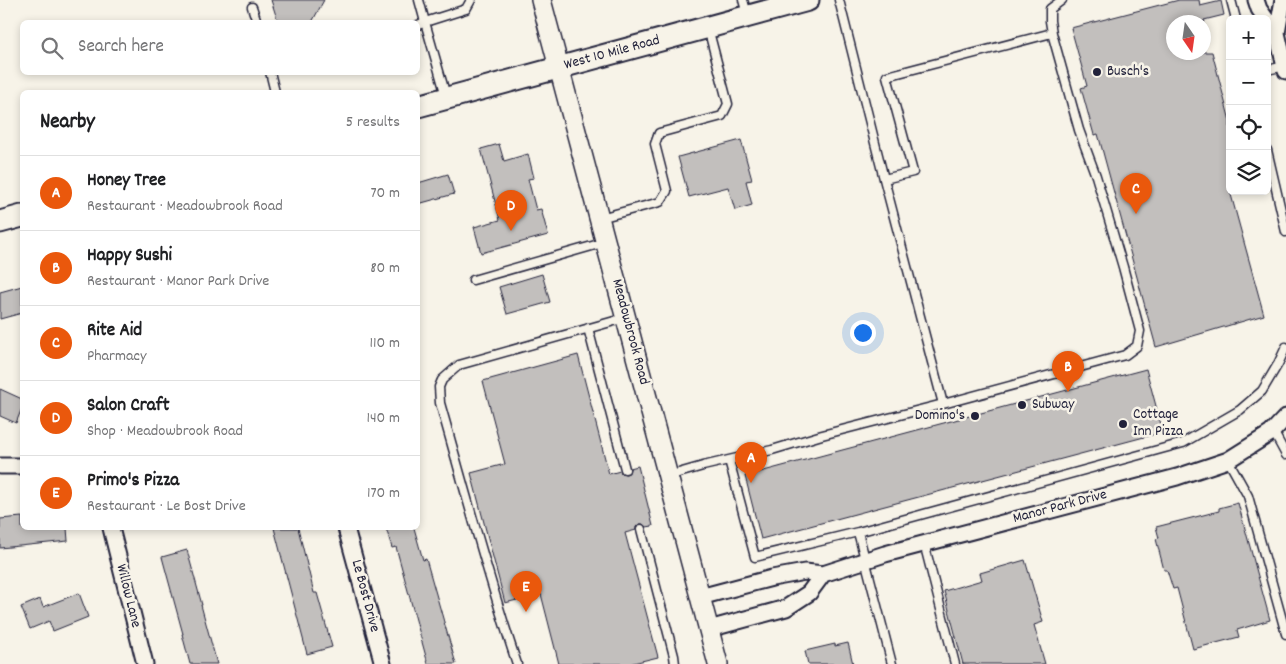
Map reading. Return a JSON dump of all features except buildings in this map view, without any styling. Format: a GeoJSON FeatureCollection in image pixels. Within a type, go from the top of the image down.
{"type":"FeatureCollection","features":[{"type":"Feature","properties":{"kind":"main road","name":"West 10 Mile Road"},"geometry":{"type":"LineString","coordinates":[[420,105],[708,26],[745,8],[808,0]]}},
{"type":"Feature","properties":{"kind":"main road"},"geometry":{"type":"LineString","coordinates":[[0,222],[20,217]]}},
{"type":"Feature","properties":{"kind":"street","name":"Meadowbrook Road"},"geometry":{"type":"LineString","coordinates":[[541,0],[718,664]]}},
{"type":"Feature","properties":{"kind":"street"},"geometry":{"type":"LineString","coordinates":[[1256,0],[1258,9],[1262,15]]}},
{"type":"Feature","properties":{"kind":"street"},"geometry":{"type":"LineString","coordinates":[[1283,0],[1280,40],[1285,68]]}},
{"type":"Feature","properties":{"kind":"street"},"geometry":{"type":"LineString","coordinates":[[1271,27],[1280,40]]}},
{"type":"Feature","properties":{"kind":"street","name":"Manor Park Drive"},"geometry":{"type":"LineString","coordinates":[[700,597],[772,578],[805,572],[823,574],[924,543],[1177,477],[1228,460],[1273,431],[1286,417]]}},
{"type":"Feature","properties":{"kind":"street"},"geometry":{"type":"LineString","coordinates":[[0,466],[20,466]]}},
{"type":"Feature","properties":{"kind":"street","name":"Willow Lane"},"geometry":{"type":"LineString","coordinates":[[112,530],[145,664]]}},
{"type":"Feature","properties":{"kind":"street","name":"Le Bost Drive"},"geometry":{"type":"LineString","coordinates":[[347,530],[383,664]]}},
{"type":"Feature","properties":{"kind":"street"},"geometry":{"type":"LineString","coordinates":[[709,629],[786,608],[809,593],[823,574]]}},
{"type":"Feature","properties":{"kind":"lane"},"geometry":{"type":"LineString","coordinates":[[419,0],[421,23],[447,98]]}},
{"type":"Feature","properties":{"kind":"lane"},"geometry":{"type":"LineString","coordinates":[[421,23],[466,9],[471,0]]}},
{"type":"Feature","properties":{"kind":"lane"},"geometry":{"type":"LineString","coordinates":[[839,0],[943,404]]}},
{"type":"Feature","properties":{"kind":"lane"},"geometry":{"type":"LineString","coordinates":[[668,476],[1125,355],[1137,346],[1140,331],[1123,267],[1096,176],[1079,130],[1052,33],[1050,9],[1062,0]]}},
{"type":"Feature","properties":{"kind":"lane"},"geometry":{"type":"LineString","coordinates":[[1231,0],[1235,15]]}},
{"type":"Feature","properties":{"kind":"lane"},"geometry":{"type":"LineString","coordinates":[[252,7],[255,20]]}},
{"type":"Feature","properties":{"kind":"lane"},"geometry":{"type":"LineString","coordinates":[[600,218],[660,202],[667,191],[655,144],[658,134],[722,116],[728,104],[708,26]]}},
{"type":"Feature","properties":{"kind":"lane"},"geometry":{"type":"LineString","coordinates":[[884,179],[913,172],[887,76],[1052,33]]}},
{"type":"Feature","properties":{"kind":"lane"},"geometry":{"type":"LineString","coordinates":[[1271,70],[1285,68]]}},
{"type":"Feature","properties":{"kind":"lane"},"geometry":{"type":"LineString","coordinates":[[271,75],[275,90]]}},
{"type":"Feature","properties":{"kind":"lane"},"geometry":{"type":"LineString","coordinates":[[1271,167],[1286,232]]}},
{"type":"Feature","properties":{"kind":"lane"},"geometry":{"type":"LineString","coordinates":[[473,280],[606,242]]}},
{"type":"Feature","properties":{"kind":"lane"},"geometry":{"type":"LineString","coordinates":[[517,664],[466,496],[440,403],[439,387],[442,380],[460,365],[626,318]]}},
{"type":"Feature","properties":{"kind":"lane"},"geometry":{"type":"LineString","coordinates":[[588,328],[625,469]]}},
{"type":"Feature","properties":{"kind":"lane"},"geometry":{"type":"LineString","coordinates":[[729,460],[755,557],[858,532],[1183,443],[1240,410],[1262,391],[1286,347]]}},
{"type":"Feature","properties":{"kind":"lane"},"geometry":{"type":"LineString","coordinates":[[1273,431],[1286,455]]}},
{"type":"Feature","properties":{"kind":"lane"},"geometry":{"type":"LineString","coordinates":[[1228,460],[1248,496],[1286,634]]}},
{"type":"Feature","properties":{"kind":"lane"},"geometry":{"type":"LineString","coordinates":[[641,529],[674,656],[674,664]]}},
{"type":"Feature","properties":{"kind":"lane"},"geometry":{"type":"LineString","coordinates":[[858,532],[892,664]]}},
{"type":"Feature","properties":{"kind":"lane"},"geometry":{"type":"LineString","coordinates":[[924,543],[955,664]]}},
{"type":"Feature","properties":{"kind":"place","name":"Busch's"},"geometry":{"type":"Point","coordinates":[1097,72]}},
{"type":"Feature","properties":{"kind":"place","name":"Rite Aid"},"geometry":{"type":"Point","coordinates":[1136,214]}},
{"type":"Feature","properties":{"kind":"place","name":"Salon Craft"},"geometry":{"type":"Point","coordinates":[511,231]}},
{"type":"Feature","properties":{"kind":"place","name":"Happy Sushi"},"geometry":{"type":"Point","coordinates":[1068,392]}},
{"type":"Feature","properties":{"kind":"place","name":"Subway"},"geometry":{"type":"Point","coordinates":[1022,405]}},
{"type":"Feature","properties":{"kind":"place","name":"Domino's"},"geometry":{"type":"Point","coordinates":[975,416]}},
{"type":"Feature","properties":{"kind":"place","name":"Cottage Inn Pizza"},"geometry":{"type":"Point","coordinates":[1123,424]}},
{"type":"Feature","properties":{"kind":"place","name":"Honey Tree"},"geometry":{"type":"Point","coordinates":[751,483]}},
{"type":"Feature","properties":{"kind":"place","name":"Primo's Pizza"},"geometry":{"type":"Point","coordinates":[526,612]}}]}
